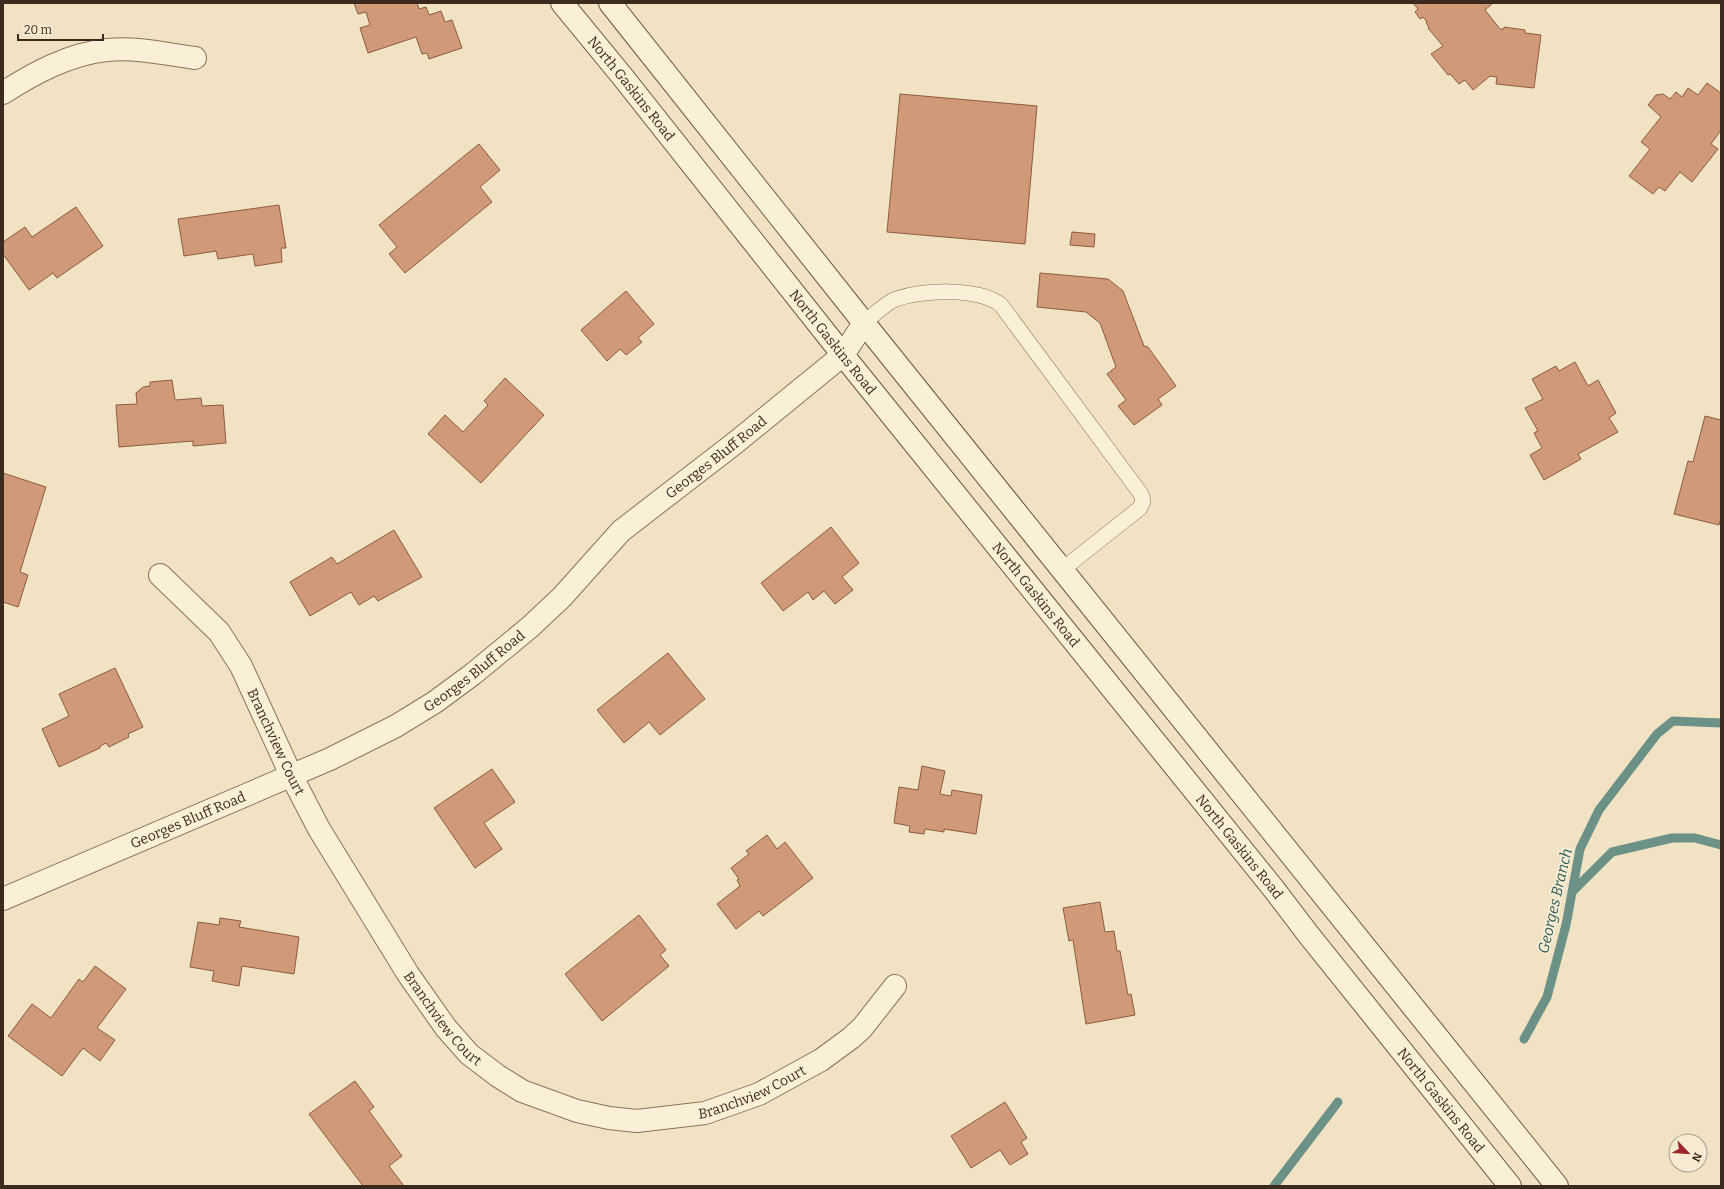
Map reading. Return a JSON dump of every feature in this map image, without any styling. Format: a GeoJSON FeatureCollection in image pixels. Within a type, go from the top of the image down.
{"type":"FeatureCollection","features":[{"type":"Feature","properties":{"kind":"main road","name":"North Gaskins Road"},"geometry":{"type":"LineString","coordinates":[[562,3],[622,76],[843,355],[1274,888],[1308,934],[1510,1186]]}},
{"type":"Feature","properties":{"kind":"main road"},"geometry":{"type":"LineString","coordinates":[[610,3],[864,323],[1556,1186]]}},
{"type":"Feature","properties":{"kind":"main road"},"geometry":{"type":"LineString","coordinates":[[3,93],[27,77],[60,62],[106,50],[130,50],[195,58]]}},
{"type":"Feature","properties":{"kind":"main road","name":"Georges Bluff Road"},"geometry":{"type":"LineString","coordinates":[[3,899],[330,759],[396,726],[435,702],[473,674],[530,627],[562,597],[621,532],[735,443],[843,355],[864,323]]}},
{"type":"Feature","properties":{"kind":"main road","name":"Branchview Court"},"geometry":{"type":"LineString","coordinates":[[160,575],[219,632],[241,666],[291,775],[319,829],[408,974],[446,1028],[469,1054],[498,1076],[522,1090],[577,1112],[609,1118],[637,1121],[705,1113],[759,1094],[822,1060],[862,1028],[895,986]]}},
{"type":"Feature","properties":{"kind":"lane"},"geometry":{"type":"LineString","coordinates":[[864,323],[895,299],[939,291],[984,295],[993,298],[1001,305],[1141,494],[1143,501],[1140,508],[1063,570]]}},
{"type":"Feature","properties":{"kind":"building"},"geometry":{"type":"Polygon","coordinates":[[[354,3],[417,3],[419,9],[426,7],[429,15],[441,11],[445,22],[452,20],[462,48],[429,59],[427,53],[422,54],[416,37],[368,53],[360,28],[370,25],[366,12],[358,14],[354,3]]]}},
{"type":"Feature","properties":{"kind":"building"},"geometry":{"type":"Polygon","coordinates":[[[1413,3],[1493,3],[1485,10],[1500,29],[1504,29],[1504,27],[1525,30],[1525,33],[1541,35],[1534,88],[1496,84],[1497,77],[1490,76],[1473,90],[1465,80],[1459,84],[1450,74],[1448,75],[1431,54],[1443,46],[1428,28],[1427,22],[1423,17],[1420,19],[1415,12],[1418,9],[1413,3]]]}},
{"type":"Feature","properties":{"kind":"building"},"geometry":{"type":"Polygon","coordinates":[[[1707,83],[1721,93],[1721,130],[1711,144],[1718,149],[1692,182],[1680,172],[1665,191],[1659,187],[1653,194],[1629,176],[1650,149],[1641,142],[1661,117],[1648,105],[1656,95],[1663,94],[1670,99],[1676,92],[1682,97],[1688,88],[1698,95],[1707,83]]]}},
{"type":"Feature","properties":{"kind":"building"},"geometry":{"type":"Polygon","coordinates":[[[900,94],[1037,106],[1025,244],[887,232],[900,94]]]}},
{"type":"Feature","properties":{"kind":"building"},"geometry":{"type":"Polygon","coordinates":[[[479,144],[500,170],[480,187],[492,202],[405,273],[389,254],[397,247],[379,225],[479,144]]]}},
{"type":"Feature","properties":{"kind":"building"},"geometry":{"type":"Polygon","coordinates":[[[279,205],[286,248],[281,248],[282,262],[255,266],[253,254],[218,259],[216,251],[184,256],[178,219],[279,205]]]}},
{"type":"Feature","properties":{"kind":"building"},"geometry":{"type":"Polygon","coordinates":[[[76,207],[103,246],[57,278],[53,273],[29,290],[3,254],[3,242],[25,227],[32,237],[76,207]]]}},
{"type":"Feature","properties":{"kind":"building"},"geometry":{"type":"Polygon","coordinates":[[[1072,232],[1095,234],[1094,247],[1070,245],[1072,232]]]}},
{"type":"Feature","properties":{"kind":"building"},"geometry":{"type":"Polygon","coordinates":[[[1040,273],[1108,279],[1123,291],[1144,346],[1148,347],[1176,386],[1158,399],[1162,405],[1134,425],[1118,406],[1126,400],[1107,374],[1116,367],[1100,323],[1086,312],[1037,307],[1040,273]]]}},
{"type":"Feature","properties":{"kind":"building"},"geometry":{"type":"Polygon","coordinates":[[[626,291],[654,324],[638,338],[642,342],[626,355],[620,349],[607,361],[581,330],[626,291]]]}},
{"type":"Feature","properties":{"kind":"building"},"geometry":{"type":"Polygon","coordinates":[[[1575,362],[1588,386],[1598,380],[1616,413],[1609,418],[1618,432],[1578,454],[1581,459],[1544,480],[1530,455],[1542,448],[1534,433],[1538,431],[1525,408],[1543,399],[1532,379],[1556,366],[1559,371],[1575,362]]]}},
{"type":"Feature","properties":{"kind":"building"},"geometry":{"type":"Polygon","coordinates":[[[505,378],[544,415],[481,483],[428,434],[445,415],[463,432],[488,405],[484,401],[505,378]]]}},
{"type":"Feature","properties":{"kind":"building"},"geometry":{"type":"Polygon","coordinates":[[[172,380],[175,400],[201,398],[202,406],[223,405],[226,443],[193,446],[193,441],[119,447],[116,405],[137,404],[136,393],[143,387],[150,386],[150,382],[172,380]]]}},
{"type":"Feature","properties":{"kind":"building"},"geometry":{"type":"Polygon","coordinates":[[[1705,416],[1721,420],[1721,518],[1719,525],[1674,514],[1688,461],[1693,462],[1705,416]]]}},
{"type":"Feature","properties":{"kind":"building"},"geometry":{"type":"Polygon","coordinates":[[[3,473],[46,487],[20,572],[28,575],[18,607],[3,602],[3,473]]]}},
{"type":"Feature","properties":{"kind":"building"},"geometry":{"type":"Polygon","coordinates":[[[831,527],[859,563],[842,577],[853,590],[835,604],[824,591],[813,600],[808,592],[783,611],[761,583],[831,527]]]}},
{"type":"Feature","properties":{"kind":"building"},"geometry":{"type":"Polygon","coordinates":[[[394,530],[422,577],[378,601],[374,596],[359,605],[351,592],[310,616],[290,582],[332,557],[337,564],[394,530]]]}},
{"type":"Feature","properties":{"kind":"building"},"geometry":{"type":"Polygon","coordinates":[[[668,653],[705,699],[660,735],[649,722],[624,743],[597,710],[668,653]]]}},
{"type":"Feature","properties":{"kind":"building"},"geometry":{"type":"Polygon","coordinates":[[[115,668],[143,727],[128,734],[129,737],[109,747],[106,743],[100,746],[100,748],[59,767],[42,729],[69,716],[59,694],[115,668]]]}},
{"type":"Feature","properties":{"kind":"building"},"geometry":{"type":"Polygon","coordinates":[[[922,766],[945,771],[940,794],[951,796],[952,790],[982,795],[976,834],[944,829],[944,832],[925,829],[924,834],[909,832],[910,826],[894,823],[899,787],[918,790],[922,766]]]}},
{"type":"Feature","properties":{"kind":"building"},"geometry":{"type":"Polygon","coordinates":[[[492,769],[515,802],[484,823],[502,849],[475,868],[434,808],[492,769]]]}},
{"type":"Feature","properties":{"kind":"building"},"geometry":{"type":"Polygon","coordinates":[[[767,835],[777,849],[785,842],[813,878],[763,916],[759,911],[736,929],[717,904],[740,886],[737,880],[739,879],[731,868],[749,854],[746,851],[767,835]]]}},
{"type":"Feature","properties":{"kind":"building"},"geometry":{"type":"Polygon","coordinates":[[[1100,902],[1105,932],[1114,931],[1117,951],[1120,951],[1128,995],[1131,994],[1135,1015],[1086,1024],[1073,940],[1069,941],[1063,908],[1100,902]]]}},
{"type":"Feature","properties":{"kind":"building"},"geometry":{"type":"Polygon","coordinates":[[[639,915],[666,950],[660,955],[669,966],[602,1021],[565,974],[639,915]]]}},
{"type":"Feature","properties":{"kind":"building"},"geometry":{"type":"Polygon","coordinates":[[[220,918],[241,921],[239,927],[299,937],[294,974],[242,966],[239,986],[212,981],[214,971],[190,967],[198,922],[219,925],[220,918]]]}},
{"type":"Feature","properties":{"kind":"building"},"geometry":{"type":"Polygon","coordinates":[[[95,966],[126,989],[97,1028],[115,1040],[100,1061],[83,1048],[62,1076],[8,1036],[32,1004],[51,1018],[79,979],[83,982],[95,966]]]}},
{"type":"Feature","properties":{"kind":"building"},"geometry":{"type":"Polygon","coordinates":[[[355,1081],[374,1107],[369,1111],[402,1156],[389,1166],[404,1186],[363,1186],[309,1114],[355,1081]]]}},
{"type":"Feature","properties":{"kind":"building"},"geometry":{"type":"Polygon","coordinates":[[[1005,1102],[1027,1138],[1021,1142],[1028,1154],[1010,1165],[1000,1150],[971,1168],[951,1136],[1005,1102]]]}},
{"type":"Feature","properties":{"kind":"waterway","name":"Georges Branch"},"geometry":{"type":"LineString","coordinates":[[1524,1039],[1547,997],[1566,925],[1580,849],[1599,810],[1657,734],[1673,721],[1721,723]]}},
{"type":"Feature","properties":{"kind":"waterway","name":"Georges Branch"},"geometry":{"type":"LineString","coordinates":[[1572,892],[1612,852],[1672,838],[1695,838],[1721,845]]}},
{"type":"Feature","properties":{"kind":"waterway","name":"Georges Branch"},"geometry":{"type":"LineString","coordinates":[[1274,1186],[1338,1102]]}}]}
